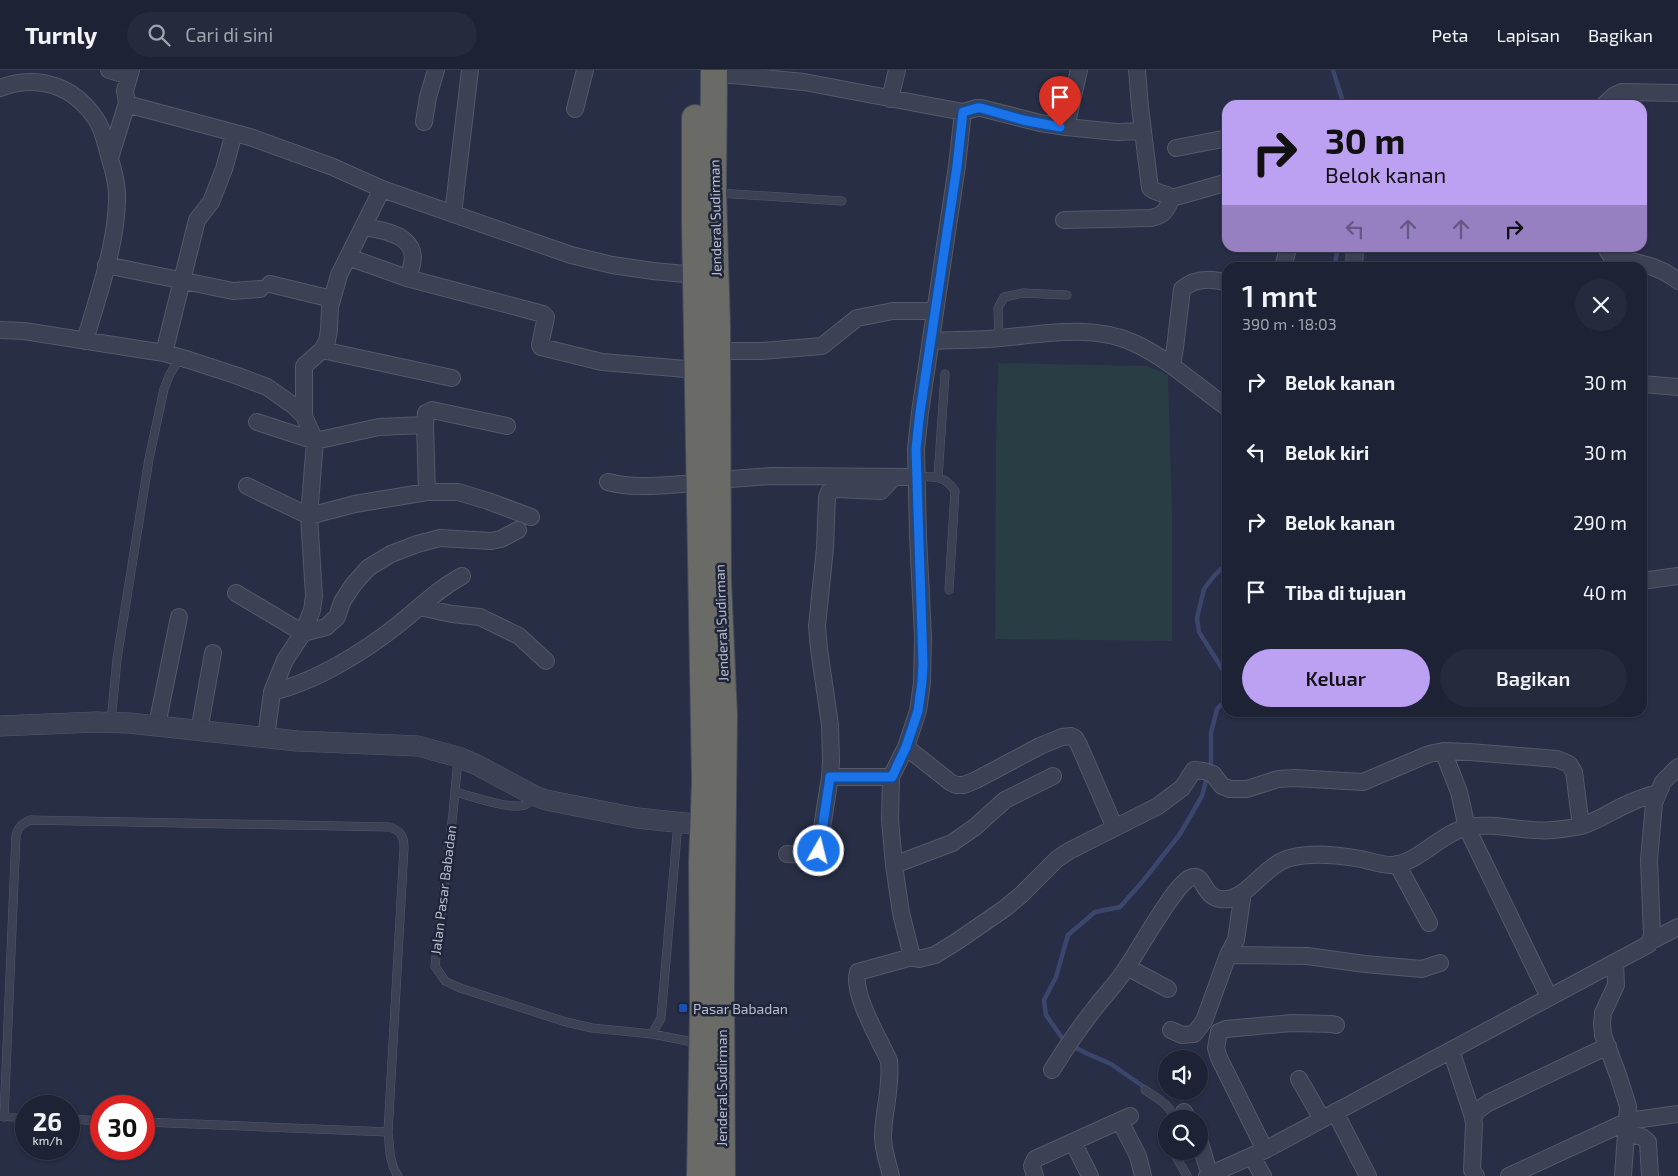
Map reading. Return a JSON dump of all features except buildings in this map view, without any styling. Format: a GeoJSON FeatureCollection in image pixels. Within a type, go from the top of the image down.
{"type":"FeatureCollection","features":[{"type":"Feature","properties":{"kind":"highway","name":"Jenderal Sudirman"},"geometry":{"type":"LineString","coordinates":[[700,1176],[702,862],[708,481],[717,351],[708,72]]}},
{"type":"Feature","properties":{"kind":"highway","name":"Jenderal Sudirman"},"geometry":{"type":"LineString","coordinates":[[708,72],[696,274],[698,370],[718,581],[724,715],[721,982],[722,1176]]}},
{"type":"Feature","properties":{"kind":"street"},"geometry":{"type":"LineString","coordinates":[[109,70],[130,73],[125,91],[127,103],[110,158]]}},
{"type":"Feature","properties":{"kind":"street"},"geometry":{"type":"LineString","coordinates":[[424,122],[428,97],[436,70]]}},
{"type":"Feature","properties":{"kind":"street"},"geometry":{"type":"LineString","coordinates":[[454,214],[470,70]]}},
{"type":"Feature","properties":{"kind":"street"},"geometry":{"type":"LineString","coordinates":[[575,109],[585,70]]}},
{"type":"Feature","properties":{"kind":"street"},"geometry":{"type":"LineString","coordinates":[[890,99],[897,70]]}},
{"type":"Feature","properties":{"kind":"street"},"geometry":{"type":"LineString","coordinates":[[1066,127],[1079,70]]}},
{"type":"Feature","properties":{"kind":"street"},"geometry":{"type":"LineString","coordinates":[[1138,70],[1150,188],[1166,193],[1172,198]]}},
{"type":"Feature","properties":{"kind":"street"},"geometry":{"type":"LineString","coordinates":[[708,72],[777,79],[963,112],[981,108],[1040,123],[1066,127],[1118,132],[1143,131]]}},
{"type":"Feature","properties":{"kind":"street"},"geometry":{"type":"LineString","coordinates":[[0,88],[27,76],[53,85],[79,99],[97,120],[110,158],[117,187],[112,241],[85,341]]}},
{"type":"Feature","properties":{"kind":"street"},"geometry":{"type":"LineString","coordinates":[[1610,100],[1622,92],[1678,93]]}},
{"type":"Feature","properties":{"kind":"street"},"geometry":{"type":"LineString","coordinates":[[127,103],[234,133],[299,154],[382,189],[587,259],[653,271],[696,274]]}},
{"type":"Feature","properties":{"kind":"street"},"geometry":{"type":"LineString","coordinates":[[912,957],[901,914],[894,865],[890,820],[892,777],[906,747],[918,711],[923,664],[916,449],[957,166],[963,112]]}},
{"type":"Feature","properties":{"kind":"street"},"geometry":{"type":"LineString","coordinates":[[172,355],[181,280],[197,220],[211,202],[224,169],[234,133]]}},
{"type":"Feature","properties":{"kind":"street"},"geometry":{"type":"LineString","coordinates":[[1176,148],[1222,139]]}},
{"type":"Feature","properties":{"kind":"street"},"geometry":{"type":"LineString","coordinates":[[1172,198],[1222,184]]}},
{"type":"Feature","properties":{"kind":"street"},"geometry":{"type":"LineString","coordinates":[[304,416],[304,366],[322,350],[329,330],[330,307],[340,275],[382,189]]}},
{"type":"Feature","properties":{"kind":"street"},"geometry":{"type":"LineString","coordinates":[[1064,220],[1151,218],[1162,216],[1166,212],[1172,198]]}},
{"type":"Feature","properties":{"kind":"street"},"geometry":{"type":"LineString","coordinates":[[363,227],[397,235],[409,244],[413,253],[412,266],[407,278]]}},
{"type":"Feature","properties":{"kind":"street"},"geometry":{"type":"LineString","coordinates":[[1608,252],[1610,256],[1636,262]]}},
{"type":"Feature","properties":{"kind":"street"},"geometry":{"type":"LineString","coordinates":[[348,257],[407,278],[543,314],[546,317],[540,345],[544,348],[602,362],[698,370]]}},
{"type":"Feature","properties":{"kind":"street"},"geometry":{"type":"LineString","coordinates":[[106,265],[233,292],[265,286],[332,299]]}},
{"type":"Feature","properties":{"kind":"street"},"geometry":{"type":"LineString","coordinates":[[1647,265],[1665,271],[1678,281]]}},
{"type":"Feature","properties":{"kind":"street"},"geometry":{"type":"LineString","coordinates":[[1172,365],[1182,289],[1189,283],[1203,280],[1222,281]]}},
{"type":"Feature","properties":{"kind":"street"},"geometry":{"type":"LineString","coordinates":[[717,351],[761,351],[822,346],[857,318],[892,311],[935,311]]}},
{"type":"Feature","properties":{"kind":"street"},"geometry":{"type":"LineString","coordinates":[[0,330],[24,331],[172,355],[267,387],[294,406],[304,416],[315,441],[309,516],[314,596],[312,610],[304,633],[285,660],[272,692],[266,738]]}},
{"type":"Feature","properties":{"kind":"street"},"geometry":{"type":"LineString","coordinates":[[931,341],[1067,332],[1114,336],[1133,342],[1172,365],[1222,403]]}},
{"type":"Feature","properties":{"kind":"street"},"geometry":{"type":"LineString","coordinates":[[322,350],[452,378]]}},
{"type":"Feature","properties":{"kind":"street"},"geometry":{"type":"LineString","coordinates":[[1647,384],[1678,387]]}},
{"type":"Feature","properties":{"kind":"street"},"geometry":{"type":"LineString","coordinates":[[427,492],[426,413],[432,410],[507,426]]}},
{"type":"Feature","properties":{"kind":"street"},"geometry":{"type":"LineString","coordinates":[[257,422],[315,441],[379,427],[425,425]]}},
{"type":"Feature","properties":{"kind":"street"},"geometry":{"type":"LineString","coordinates":[[608,482],[619,485],[634,485],[772,476],[917,477]]}},
{"type":"Feature","properties":{"kind":"street"},"geometry":{"type":"LineString","coordinates":[[786,854],[811,855],[818,853],[830,777],[830,724],[818,649],[817,626],[825,548],[827,497],[829,492],[835,489],[880,490],[894,477]]}},
{"type":"Feature","properties":{"kind":"street"},"geometry":{"type":"LineString","coordinates":[[248,486],[309,516],[355,504],[427,492],[458,492],[470,494],[531,517]]}},
{"type":"Feature","properties":{"kind":"street"},"geometry":{"type":"LineString","coordinates":[[236,593],[304,633],[326,627],[336,617],[342,602],[353,585],[368,568],[391,554],[440,538],[491,542],[518,530]]}},
{"type":"Feature","properties":{"kind":"street"},"geometry":{"type":"LineString","coordinates":[[272,692],[287,689],[316,677],[345,660],[397,625],[446,585],[462,576]]}},
{"type":"Feature","properties":{"kind":"street"},"geometry":{"type":"LineString","coordinates":[[1647,580],[1678,576]]}},
{"type":"Feature","properties":{"kind":"street"},"geometry":{"type":"LineString","coordinates":[[419,607],[452,614],[480,617],[519,636],[546,661]]}},
{"type":"Feature","properties":{"kind":"street"},"geometry":{"type":"LineString","coordinates":[[157,725],[179,617]]}},
{"type":"Feature","properties":{"kind":"street"},"geometry":{"type":"LineString","coordinates":[[199,731],[213,653]]}},
{"type":"Feature","properties":{"kind":"street"},"geometry":{"type":"LineString","coordinates":[[0,726],[111,722],[157,725],[297,741],[418,746],[458,757],[492,772],[535,796],[637,818],[704,825]]}},
{"type":"Feature","properties":{"kind":"street"},"geometry":{"type":"LineString","coordinates":[[906,747],[950,782],[956,785],[964,785],[1040,746],[1062,737],[1070,736],[1075,738],[1079,745],[1115,828]]}},
{"type":"Feature","properties":{"kind":"street"},"geometry":{"type":"LineString","coordinates":[[1443,751],[1459,792],[1467,828],[1550,997]]}},
{"type":"Feature","properties":{"kind":"street"},"geometry":{"type":"LineString","coordinates":[[891,1176],[883,1137],[890,1072],[889,1061],[860,999],[857,987],[858,972],[912,957],[919,959],[942,952],[1004,909],[1057,859],[1158,806],[1182,788],[1194,770],[1208,772],[1222,786],[1230,789],[1247,790],[1278,779],[1363,782],[1410,762],[1443,751],[1556,759],[1569,764],[1574,772],[1580,826]]}},
{"type":"Feature","properties":{"kind":"street"},"geometry":{"type":"LineString","coordinates":[[1651,941],[1649,860],[1652,816],[1657,793],[1663,782],[1678,767]]}},
{"type":"Feature","properties":{"kind":"street"},"geometry":{"type":"LineString","coordinates":[[894,865],[952,843],[975,827],[1005,800],[1053,776]]}},
{"type":"Feature","properties":{"kind":"street"},"geometry":{"type":"LineString","coordinates":[[830,777],[892,777]]}},
{"type":"Feature","properties":{"kind":"street"},"geometry":{"type":"LineString","coordinates":[[1052,1070],[1077,1032],[1127,967],[1169,902],[1190,878],[1196,876],[1200,878],[1208,894],[1216,900],[1229,900],[1244,892],[1275,865],[1291,858],[1330,855],[1392,865],[1409,860],[1454,832],[1467,828],[1500,825],[1536,830],[1552,830],[1580,826],[1631,802],[1657,793]]}},
{"type":"Feature","properties":{"kind":"street"},"geometry":{"type":"LineString","coordinates":[[1397,864],[1429,922]]}},
{"type":"Feature","properties":{"kind":"street"},"geometry":{"type":"LineString","coordinates":[[1171,1030],[1188,1036],[1194,1034],[1204,1021],[1228,956],[1236,940],[1244,892]]}},
{"type":"Feature","properties":{"kind":"street"},"geometry":{"type":"LineString","coordinates":[[1206,1160],[1209,1175],[1258,1154],[1644,948],[1651,941],[1678,927]]}},
{"type":"Feature","properties":{"kind":"street"},"geometry":{"type":"LineString","coordinates":[[1228,956],[1306,956],[1365,964],[1422,968],[1440,962]]}},
{"type":"Feature","properties":{"kind":"street"},"geometry":{"type":"LineString","coordinates":[[1615,962],[1616,985],[1603,1013],[1602,1023],[1603,1036],[1628,1106],[1624,1176]]}},
{"type":"Feature","properties":{"kind":"street"},"geometry":{"type":"LineString","coordinates":[[1127,967],[1168,989]]}},
{"type":"Feature","properties":{"kind":"street"},"geometry":{"type":"LineString","coordinates":[[1263,1176],[1258,1154],[1219,1058],[1216,1048],[1218,1032],[1226,1029],[1292,1023],[1336,1025]]}},
{"type":"Feature","properties":{"kind":"street"},"geometry":{"type":"LineString","coordinates":[[1473,1117],[1478,1110],[1488,1103],[1608,1046]]}},
{"type":"Feature","properties":{"kind":"street"},"geometry":{"type":"LineString","coordinates":[[1452,1050],[1473,1117],[1472,1170],[1476,1176]]}},
{"type":"Feature","properties":{"kind":"street"},"geometry":{"type":"LineString","coordinates":[[1299,1079],[1328,1115],[1368,1176]]}},
{"type":"Feature","properties":{"kind":"street"},"geometry":{"type":"LineString","coordinates":[[1509,1176],[1627,1127],[1678,1114]]}},
{"type":"Feature","properties":{"kind":"street"},"geometry":{"type":"LineString","coordinates":[[1035,1176],[1032,1166],[1035,1159],[1125,1119],[1143,1176]]}},
{"type":"Feature","properties":{"kind":"street"},"geometry":{"type":"LineString","coordinates":[[1627,1127],[1648,1142],[1650,1176]]}},
{"type":"Feature","properties":{"kind":"street"},"geometry":{"type":"LineString","coordinates":[[1073,1142],[1090,1176]]}},
{"type":"Feature","properties":{"kind":"lane"},"geometry":{"type":"LineString","coordinates":[[713,193],[842,200]]}},
{"type":"Feature","properties":{"kind":"lane"},"geometry":{"type":"LineString","coordinates":[[999,338],[998,308],[1004,297],[1023,293],[1067,295]]}},
{"type":"Feature","properties":{"kind":"lane"},"geometry":{"type":"LineString","coordinates":[[111,722],[117,659],[150,451],[164,389],[169,376],[172,355]]}},
{"type":"Feature","properties":{"kind":"lane"},"geometry":{"type":"LineString","coordinates":[[938,478],[945,374]]}},
{"type":"Feature","properties":{"kind":"lane"},"geometry":{"type":"LineString","coordinates":[[917,477],[938,478],[950,482],[955,491],[949,590]]}},
{"type":"Feature","properties":{"kind":"lane","name":"Jalan Pasar Babadan"},"geometry":{"type":"LineString","coordinates":[[458,757],[434,966],[445,981],[460,988],[566,1022],[621,1032],[652,1034],[702,1044]]}},
{"type":"Feature","properties":{"kind":"lane"},"geometry":{"type":"LineString","coordinates":[[455,792],[515,806],[529,803],[535,796]]}},
{"type":"Feature","properties":{"kind":"lane"},"geometry":{"type":"LineString","coordinates":[[15,1118],[2,1117],[16,835],[19,826],[30,820],[389,827],[402,835],[404,848],[388,1132],[390,1157],[393,1169],[398,1176]]}},
{"type":"Feature","properties":{"kind":"lane"},"geometry":{"type":"LineString","coordinates":[[652,1034],[661,1018],[678,823]]}},
{"type":"Feature","properties":{"kind":"lane"},"geometry":{"type":"LineString","coordinates":[[1145,1090],[1170,1110]]}},
{"type":"Feature","properties":{"kind":"lane"},"geometry":{"type":"LineString","coordinates":[[155,1122],[388,1132]]}},
{"type":"Feature","properties":{"kind":"lane"},"geometry":{"type":"LineString","coordinates":[[1178,1160],[1187,1176]]}},
{"type":"Feature","properties":{"kind":"shaded area"},"geometry":{"type":"Polygon","coordinates":[[[998,363],[1147,366],[1168,375],[1172,510],[1172,641],[995,639],[998,363]]]}},
{"type":"Feature","properties":{"kind":"waterway"},"geometry":{"type":"LineString","coordinates":[[1333,70],[1342,100]]}},
{"type":"Feature","properties":{"kind":"waterway"},"geometry":{"type":"LineString","coordinates":[[1335,262],[1337,252]]}},
{"type":"Feature","properties":{"kind":"waterway"},"geometry":{"type":"LineString","coordinates":[[1222,568],[1204,589],[1197,618],[1199,632],[1222,668]]}},
{"type":"Feature","properties":{"kind":"waterway"},"geometry":{"type":"LineString","coordinates":[[1065,1042],[1046,1015],[1044,1000],[1056,977],[1068,935],[1095,912],[1120,907],[1180,834],[1202,796],[1211,762],[1211,733],[1217,709],[1222,704]]}},
{"type":"Feature","properties":{"kind":"waterway"},"geometry":{"type":"LineString","coordinates":[[1072,1046],[1111,1064],[1147,1089]]}},
{"type":"Feature","properties":{"kind":"place","name":"Pasar Babadan"},"geometry":{"type":"Point","coordinates":[683,1008]}},
{"type":"Feature","properties":{"kind":"route"},"geometry":{"type":"LineString","coordinates":[[819,851],[830,777],[892,777],[906,747],[921,698],[923,637],[920,606],[916,449],[957,166],[963,112],[981,108],[1023,120],[1060,127]]}}]}
